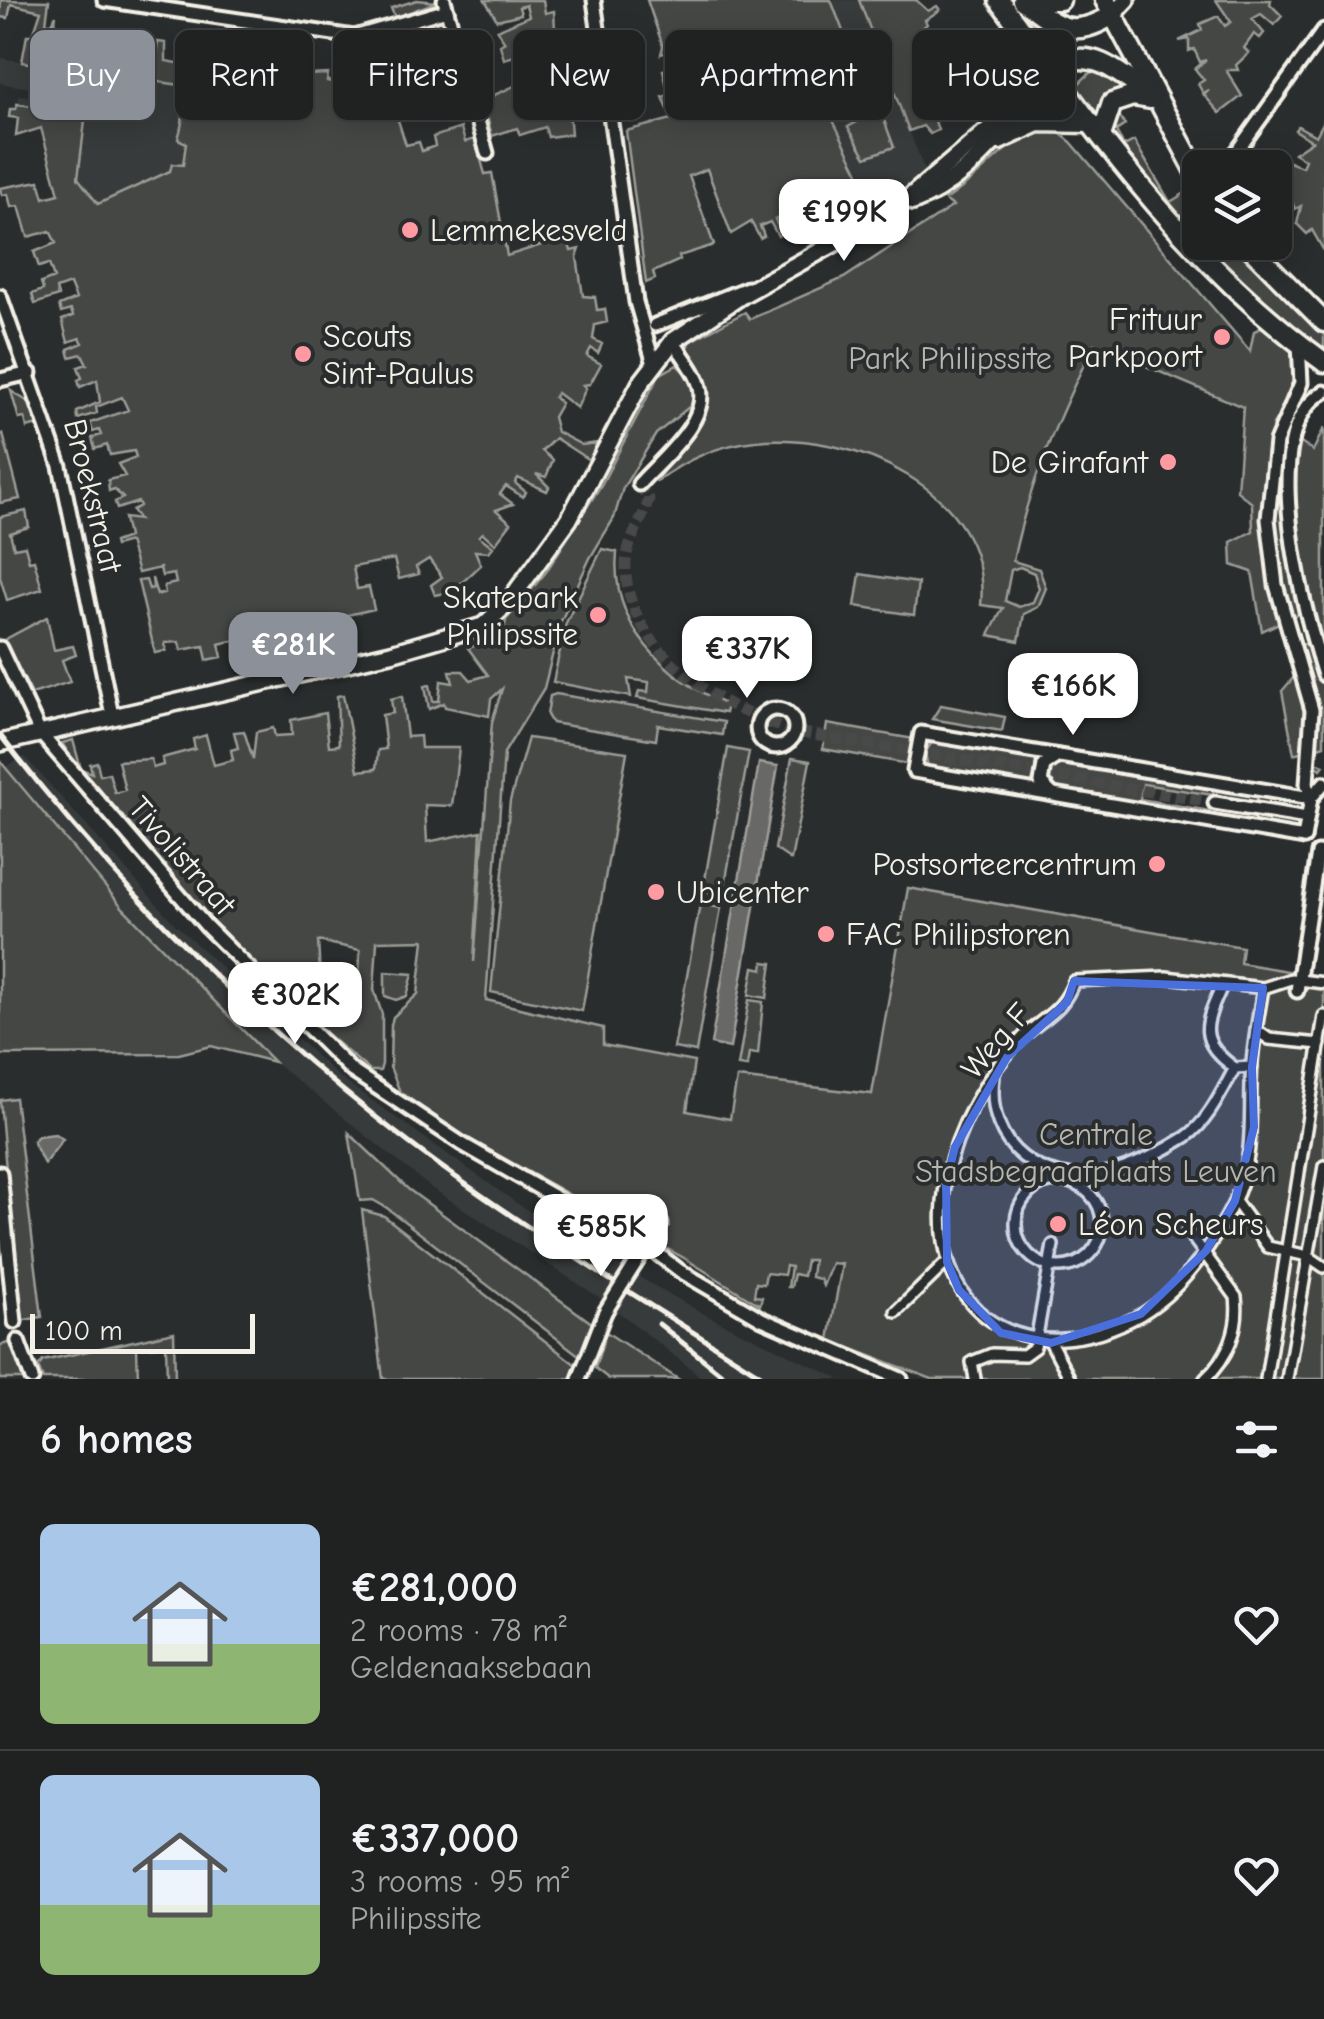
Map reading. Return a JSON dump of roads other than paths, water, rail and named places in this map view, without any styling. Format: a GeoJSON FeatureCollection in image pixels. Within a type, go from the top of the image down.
{"type":"FeatureCollection","features":[{"type":"Feature","properties":{"kind":"main road"},"geometry":{"type":"LineString","coordinates":[[998,0],[1025,30]]}},
{"type":"Feature","properties":{"kind":"main road"},"geometry":{"type":"LineString","coordinates":[[1022,0],[1063,27],[1087,31],[1109,8]]}},
{"type":"Feature","properties":{"kind":"main road"},"geometry":{"type":"LineString","coordinates":[[1034,0],[1060,0]]}},
{"type":"Feature","properties":{"kind":"main road"},"geometry":{"type":"LineString","coordinates":[[1075,49],[1109,8]]}},
{"type":"Feature","properties":{"kind":"main road"},"geometry":{"type":"LineString","coordinates":[[1109,8],[1184,150]]}},
{"type":"Feature","properties":{"kind":"main road"},"geometry":{"type":"LineString","coordinates":[[1075,59],[1080,56],[1098,60],[1156,99]]}},
{"type":"Feature","properties":{"kind":"main road"},"geometry":{"type":"LineString","coordinates":[[1075,95],[1096,130],[1194,248],[1324,362]]}},
{"type":"Feature","properties":{"kind":"main road"},"geometry":{"type":"LineString","coordinates":[[1096,130],[1112,104],[1134,96],[1156,99]]}},
{"type":"Feature","properties":{"kind":"main road"},"geometry":{"type":"LineString","coordinates":[[999,140],[1038,122],[1096,130]]}},
{"type":"Feature","properties":{"kind":"main road"},"geometry":{"type":"LineString","coordinates":[[1263,260],[1324,322]]}},
{"type":"Feature","properties":{"kind":"street"},"geometry":{"type":"LineString","coordinates":[[104,0],[354,37],[446,5],[487,152]]}},
{"type":"Feature","properties":{"kind":"street"},"geometry":{"type":"LineString","coordinates":[[594,0],[636,302],[654,364]]}},
{"type":"Feature","properties":{"kind":"street"},"geometry":{"type":"LineString","coordinates":[[1109,8],[1127,0]]}},
{"type":"Feature","properties":{"kind":"street"},"geometry":{"type":"LineString","coordinates":[[1238,150],[1324,30]]}},
{"type":"Feature","properties":{"kind":"street"},"geometry":{"type":"LineString","coordinates":[[0,743],[391,653],[484,626],[508,603],[569,518],[654,364],[673,341],[770,280],[896,209],[950,167],[993,120]]}},
{"type":"Feature","properties":{"kind":"street"},"geometry":{"type":"LineString","coordinates":[[896,209],[938,193],[1018,120]]}},
{"type":"Feature","properties":{"kind":"street"},"geometry":{"type":"LineString","coordinates":[[655,325],[770,280]]}},
{"type":"Feature","properties":{"kind":"street","name":"Broekstraat"},"geometry":{"type":"LineString","coordinates":[[0,296],[60,466],[112,715]]}},
{"type":"Feature","properties":{"kind":"street"},"geometry":{"type":"LineString","coordinates":[[639,484],[694,421],[701,403],[700,384],[673,341]]}},
{"type":"Feature","properties":{"kind":"street"},"geometry":{"type":"LineString","coordinates":[[1299,344],[1301,383],[1281,423],[1270,479],[1268,519],[1289,635],[1312,710],[1306,784],[1311,798],[1304,838]]}},
{"type":"Feature","properties":{"kind":"street"},"geometry":{"type":"LineString","coordinates":[[0,380],[30,373]]}},
{"type":"Feature","properties":{"kind":"street"},"geometry":{"type":"LineString","coordinates":[[1324,392],[1308,410],[1294,446],[1287,502],[1294,562],[1324,675]]}},
{"type":"Feature","properties":{"kind":"street"},"geometry":{"type":"LineString","coordinates":[[1274,564],[1294,562]]}},
{"type":"Feature","properties":{"kind":"street"},"geometry":{"type":"LineString","coordinates":[[1289,635],[1309,628]]}},
{"type":"Feature","properties":{"kind":"street","name":"Tivolistraat"},"geometry":{"type":"LineString","coordinates":[[0,648],[40,733],[207,928],[352,1070],[462,1144],[647,1246],[762,1319],[901,1379]]}},
{"type":"Feature","properties":{"kind":"street"},"geometry":{"type":"LineString","coordinates":[[1297,986],[1321,854],[1304,838],[914,772],[920,733],[1311,798]]}},
{"type":"Feature","properties":{"kind":"street"},"geometry":{"type":"LineString","coordinates":[[1053,795],[1041,782],[1044,765],[1058,756]]}},
{"type":"Feature","properties":{"kind":"street"},"geometry":{"type":"LineString","coordinates":[[1311,798],[1324,782]]}},
{"type":"Feature","properties":{"kind":"street"},"geometry":{"type":"LineString","coordinates":[[1212,822],[1219,783]]}},
{"type":"Feature","properties":{"kind":"street"},"geometry":{"type":"LineString","coordinates":[[1216,803],[1308,818]]}},
{"type":"Feature","properties":{"kind":"street","name":"Weg F"},"geometry":{"type":"LineString","coordinates":[[947,1262],[946,1182],[954,1146],[995,1075],[1024,1036],[1066,1002],[1074,981],[1166,977],[1263,988],[1324,983]]}},
{"type":"Feature","properties":{"kind":"street"},"geometry":{"type":"LineString","coordinates":[[1222,986],[1207,1020],[1206,1036],[1217,1055],[1235,1068],[1252,1066]]}},
{"type":"Feature","properties":{"kind":"street"},"geometry":{"type":"LineString","coordinates":[[896,1312],[947,1262],[960,1290],[1001,1333],[1051,1343],[1090,1336],[1142,1314],[1184,1278],[1206,1251],[1235,1201],[1250,1158],[1254,1127],[1252,1066],[1263,988]]}},
{"type":"Feature","properties":{"kind":"street"},"geometry":{"type":"LineString","coordinates":[[1266,1379],[1324,1016]]}},
{"type":"Feature","properties":{"kind":"street"},"geometry":{"type":"LineString","coordinates":[[1256,1030],[1269,1039],[1320,1044]]}},
{"type":"Feature","properties":{"kind":"street"},"geometry":{"type":"LineString","coordinates":[[995,1075],[995,1122],[1003,1140],[1036,1165],[1088,1174],[1133,1164],[1189,1135],[1215,1104],[1235,1068]]}},
{"type":"Feature","properties":{"kind":"street"},"geometry":{"type":"LineString","coordinates":[[1287,1379],[1324,1166]]}},
{"type":"Feature","properties":{"kind":"street"},"geometry":{"type":"LineString","coordinates":[[0,1173],[15,1322]]}},
{"type":"Feature","properties":{"kind":"street"},"geometry":{"type":"LineString","coordinates":[[1069,1182],[1096,1204],[1100,1235],[1080,1262],[1047,1266],[1021,1246],[1017,1214],[1038,1187],[1069,1182]]}},
{"type":"Feature","properties":{"kind":"street"},"geometry":{"type":"LineString","coordinates":[[1235,1201],[1261,1242],[1308,1256],[1324,1267]]}},
{"type":"Feature","properties":{"kind":"street"},"geometry":{"type":"LineString","coordinates":[[578,1379],[605,1312],[661,1224]]}},
{"type":"Feature","properties":{"kind":"street"},"geometry":{"type":"LineString","coordinates":[[1188,1231],[1230,1283],[1238,1312],[1221,1362],[1204,1379]]}},
{"type":"Feature","properties":{"kind":"street"},"geometry":{"type":"LineString","coordinates":[[975,1379],[972,1362],[992,1354],[1024,1355],[1036,1340],[1053,1245]]}},
{"type":"Feature","properties":{"kind":"street"},"geometry":{"type":"LineString","coordinates":[[18,1341],[32,1379]]}},
{"type":"Feature","properties":{"kind":"street"},"geometry":{"type":"LineString","coordinates":[[1051,1343],[1070,1379]]}},
{"type":"Feature","properties":{"kind":"tunnel"},"geometry":{"type":"LineString","coordinates":[[639,484],[649,499],[626,563],[629,595],[642,624],[661,651],[713,695],[773,724],[802,733],[1215,803]]}},
{"type":"Feature","properties":{"kind":"railway"},"geometry":{"type":"LineString","coordinates":[[0,735],[130,889],[225,985],[325,1075],[471,1188],[767,1379]]}},
{"type":"Feature","properties":{"kind":"railway"},"geometry":{"type":"LineString","coordinates":[[659,1324],[728,1379]]}},
{"type":"Feature","properties":{"kind":"place","name":"Lemmekesveld"},"geometry":{"type":"Point","coordinates":[410,230]}},
{"type":"Feature","properties":{"kind":"place","name":"Frituur Parkpoort"},"geometry":{"type":"Point","coordinates":[1222,337]}},
{"type":"Feature","properties":{"kind":"place","name":"Scouts Sint-Paulus"},"geometry":{"type":"Point","coordinates":[303,354]}},
{"type":"Feature","properties":{"kind":"place","name":"De Girafant"},"geometry":{"type":"Point","coordinates":[1168,462]}},
{"type":"Feature","properties":{"kind":"place","name":"Skatepark Philipssite"},"geometry":{"type":"Point","coordinates":[598,615]}},
{"type":"Feature","properties":{"kind":"place","name":"Postsorteercentrum"},"geometry":{"type":"Point","coordinates":[1157,864]}},
{"type":"Feature","properties":{"kind":"place","name":"Ubicenter"},"geometry":{"type":"Point","coordinates":[656,892]}},
{"type":"Feature","properties":{"kind":"place","name":"FAC Philipstoren"},"geometry":{"type":"Point","coordinates":[826,934]}},
{"type":"Feature","properties":{"kind":"place","name":"Léon Scheurs"},"geometry":{"type":"Point","coordinates":[1058,1224]}},
{"type":"Feature","properties":{"kind":"park label","name":"Park Philipssite"},"geometry":{"type":"Point","coordinates":[950,358]}},
{"type":"Feature","properties":{"kind":"park label","name":"Centrale Stadsbegraafplaats Leuven"},"geometry":{"type":"Point","coordinates":[1096,1152]}}]}
